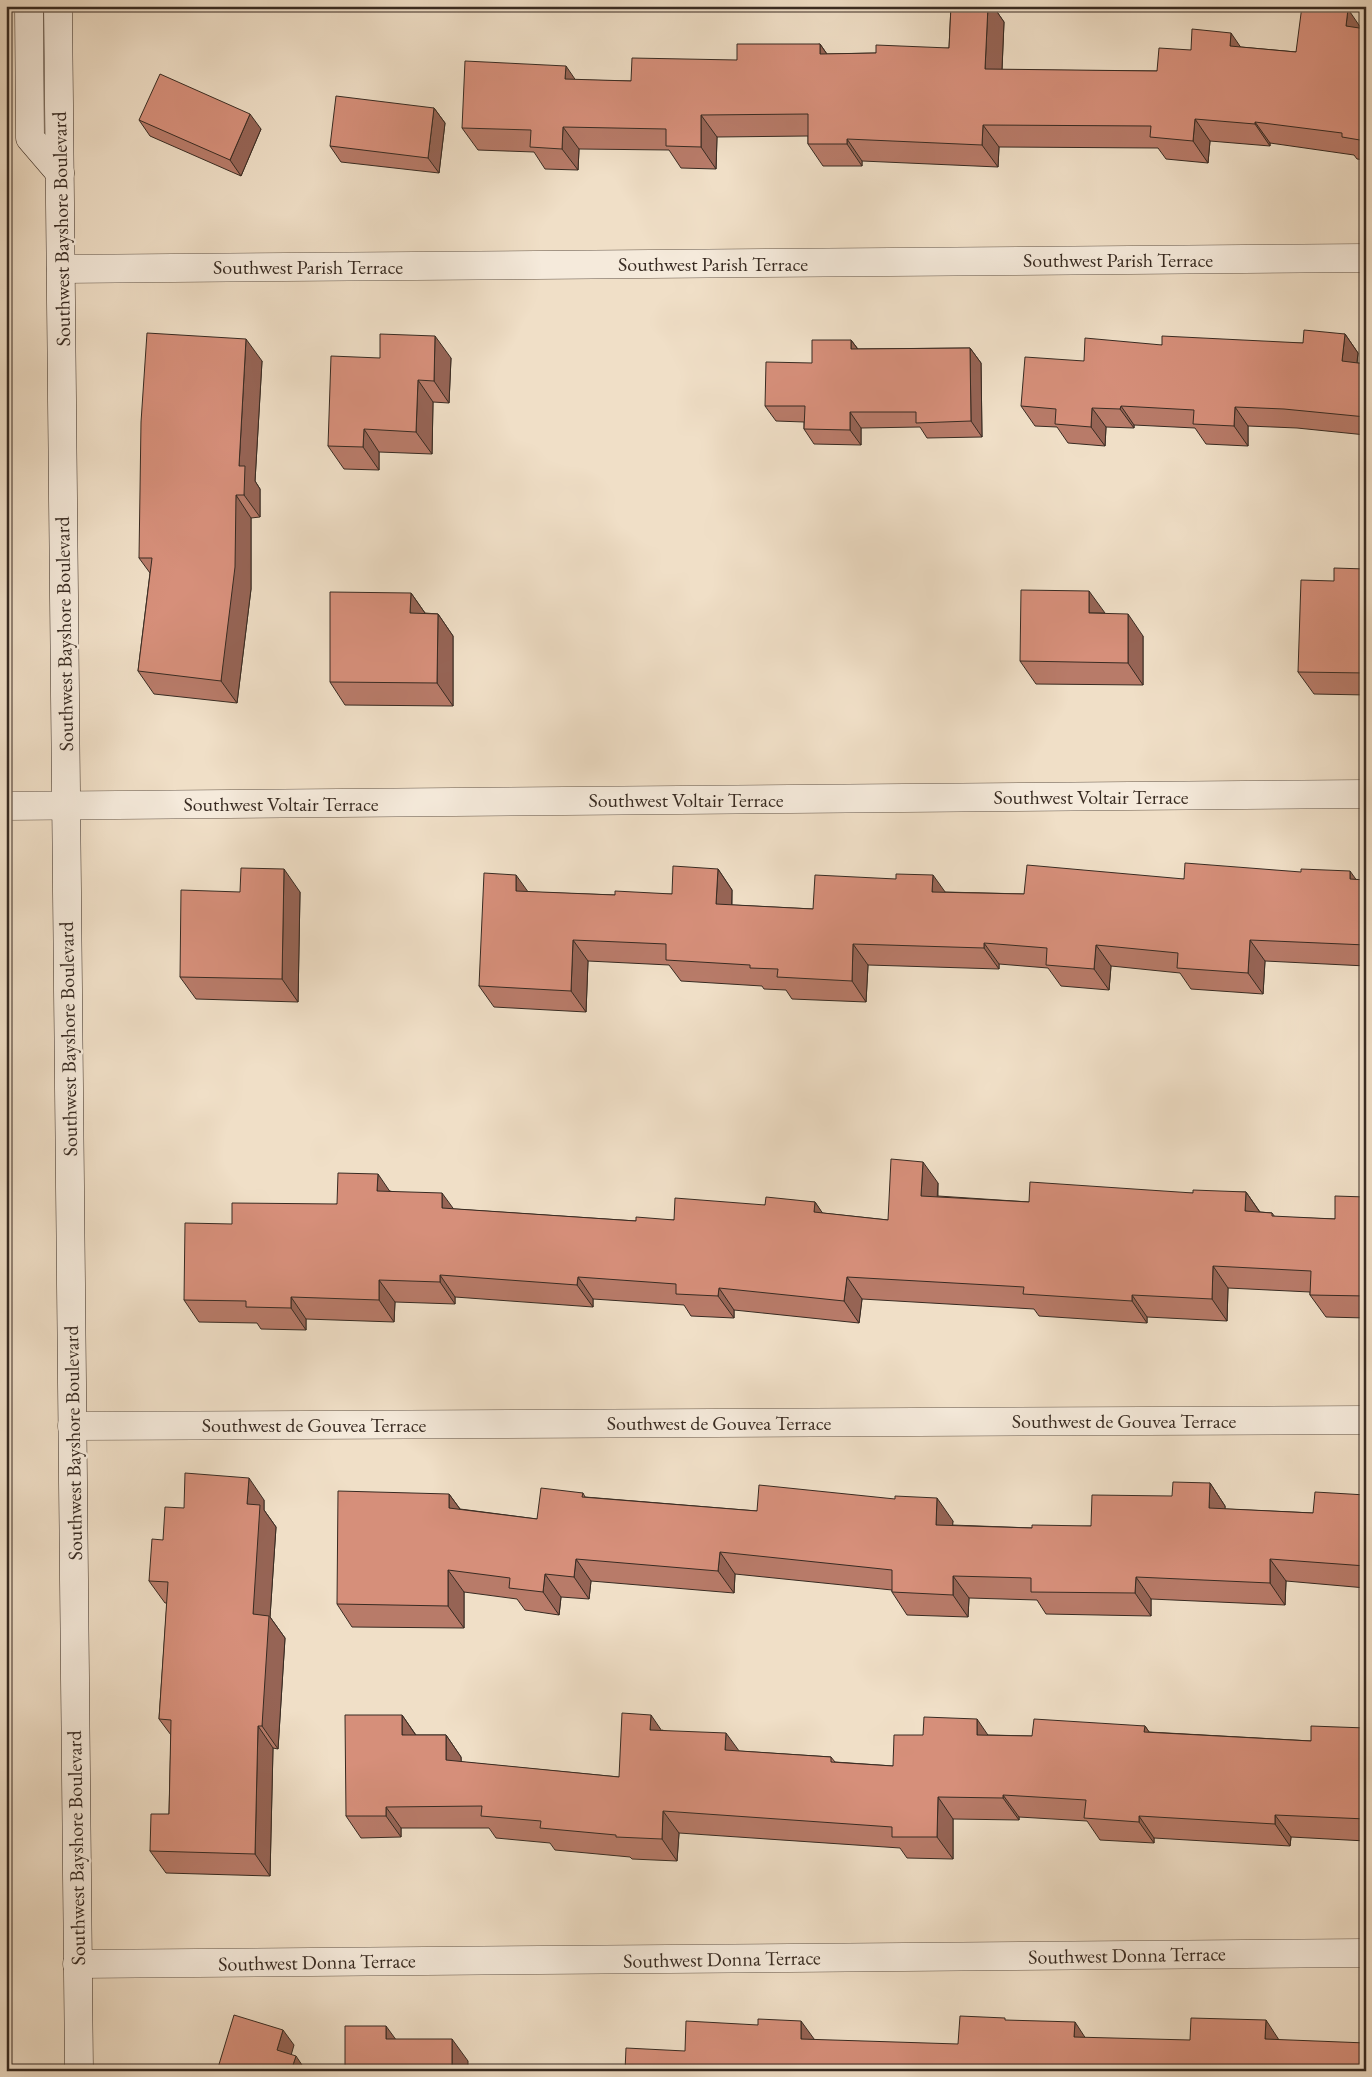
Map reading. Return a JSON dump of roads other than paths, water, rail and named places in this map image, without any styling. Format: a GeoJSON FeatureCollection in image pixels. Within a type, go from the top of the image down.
{"type":"FeatureCollection","features":[{"type":"Feature","properties":{"kind":"street"},"geometry":{"type":"LineString","coordinates":[[29,6],[30,138],[60,173]]}},
{"type":"Feature","properties":{"kind":"street","name":"Southwest Bayshore Boulevard"},"geometry":{"type":"LineString","coordinates":[[58,6],[79,2071]]}},
{"type":"Feature","properties":{"kind":"street","name":"Southwest Parish Terrace"},"geometry":{"type":"LineString","coordinates":[[61,269],[1366,258]]}},
{"type":"Feature","properties":{"kind":"street","name":"Southwest Voltair Terrace"},"geometry":{"type":"LineString","coordinates":[[6,806],[1366,794]]}},
{"type":"Feature","properties":{"kind":"street","name":"Southwest de Gouvea Terrace"},"geometry":{"type":"LineString","coordinates":[[72,1426],[1366,1420]]}},
{"type":"Feature","properties":{"kind":"street","name":"Southwest Donna Terrace"},"geometry":{"type":"LineString","coordinates":[[77,1964],[1366,1953]]}}]}
